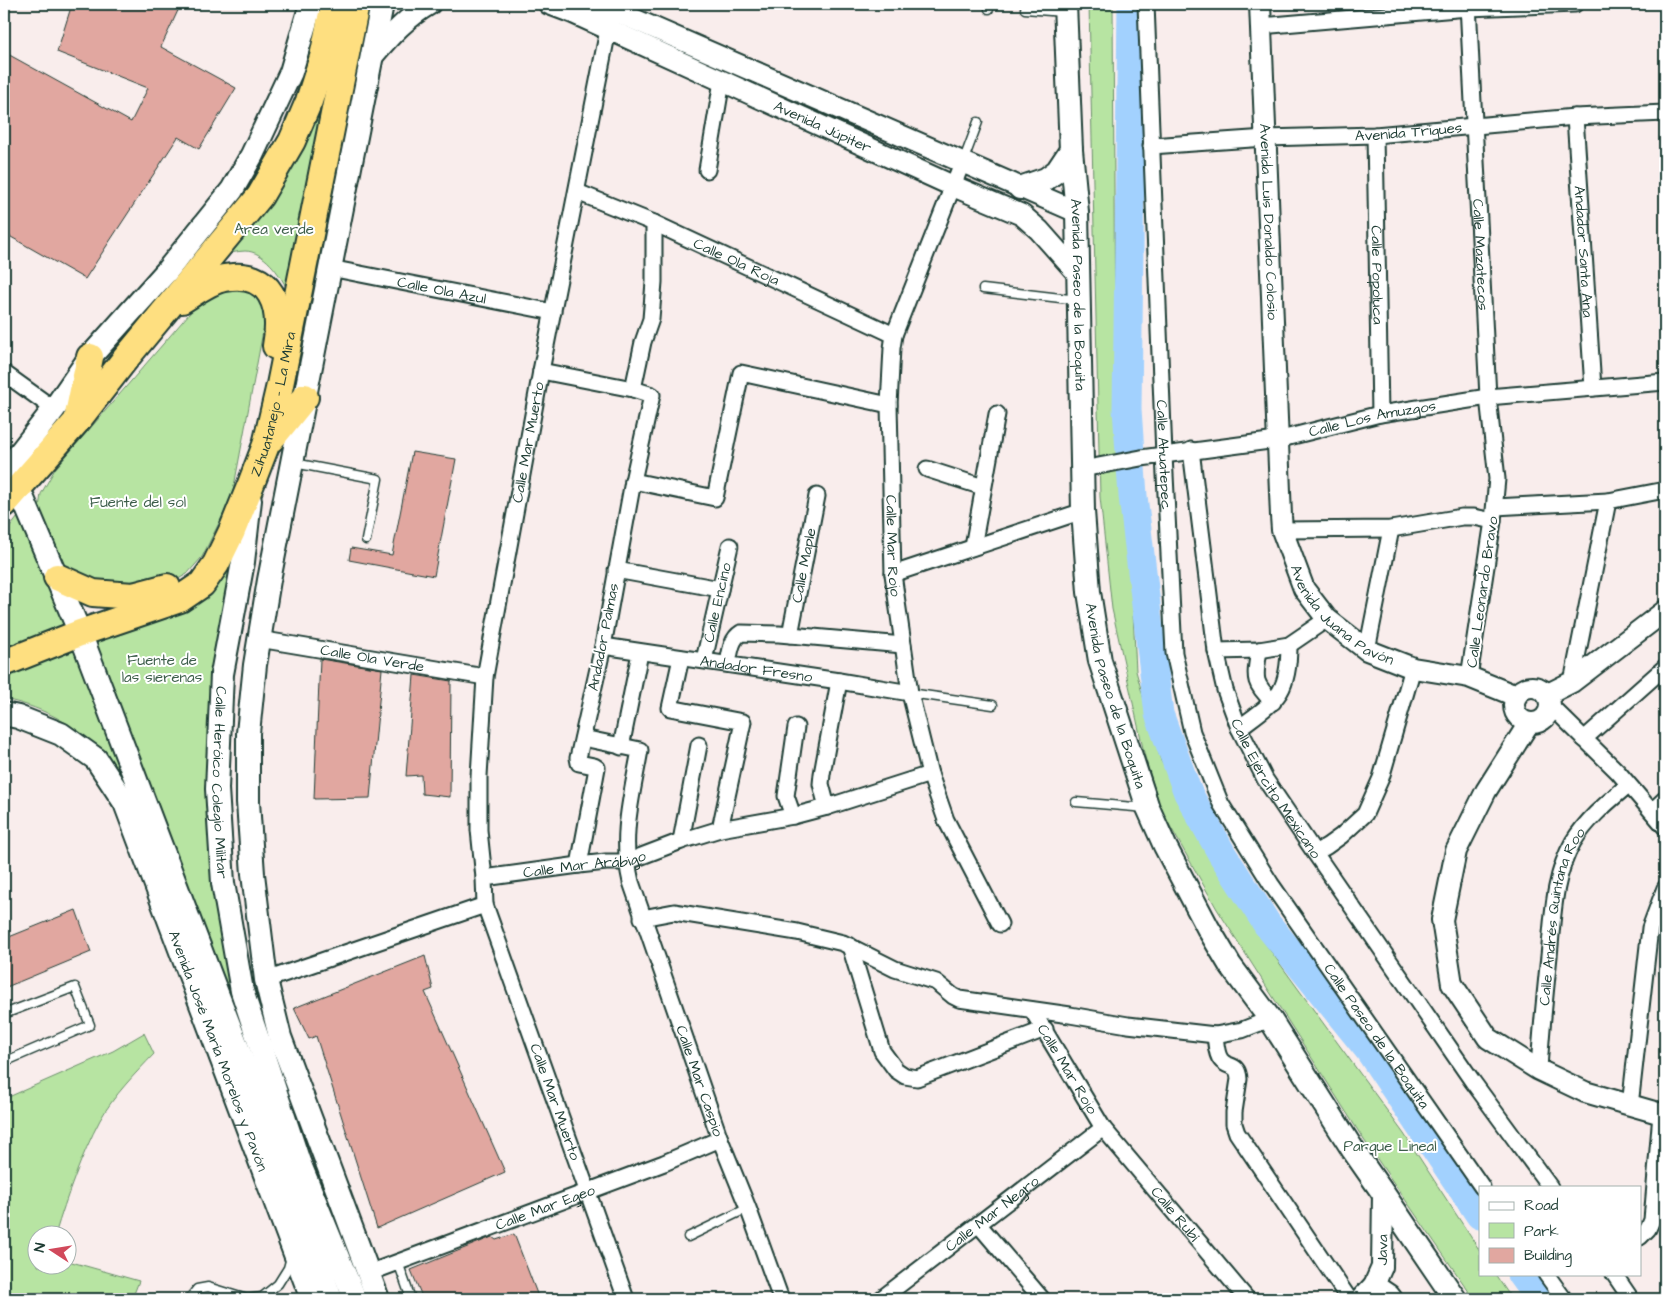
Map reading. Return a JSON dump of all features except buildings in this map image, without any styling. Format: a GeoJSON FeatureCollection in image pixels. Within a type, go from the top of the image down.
{"type":"FeatureCollection","features":[{"type":"Feature","properties":{"kind":"highway"},"geometry":{"type":"LineString","coordinates":[[8,488],[77,421],[126,358],[260,196],[292,141],[309,101],[323,57],[314,4]]}},
{"type":"Feature","properties":{"kind":"highway","name":"Zihuatanejo - La Mira"},"geometry":{"type":"LineString","coordinates":[[4,663],[80,633],[180,599],[202,584],[216,564],[232,531],[266,445],[280,385],[356,4]]}},
{"type":"Feature","properties":{"kind":"highway"},"geometry":{"type":"LineString","coordinates":[[168,309],[208,284],[223,278],[249,278],[267,288],[273,297],[278,334],[251,484]]}},
{"type":"Feature","properties":{"kind":"highway"},"geometry":{"type":"LineString","coordinates":[[77,421],[90,357]]}},
{"type":"Feature","properties":{"kind":"highway"},"geometry":{"type":"LineString","coordinates":[[266,445],[304,397]]}},
{"type":"Feature","properties":{"kind":"highway"},"geometry":{"type":"LineString","coordinates":[[57,578],[93,593],[133,596],[172,586],[216,564]]}},
{"type":"Feature","properties":{"kind":"main road"},"geometry":{"type":"LineString","coordinates":[[8,488],[54,409],[90,357],[166,272],[232,190],[252,155],[291,72],[314,4]]}},
{"type":"Feature","properties":{"kind":"main road"},"geometry":{"type":"LineString","coordinates":[[378,1299],[280,1037],[266,980],[253,874],[248,802],[248,733],[259,639],[269,580],[382,4]]}},
{"type":"Feature","properties":{"kind":"main road","name":"Avenida Paseo de la Boquita"},"geometry":{"type":"LineString","coordinates":[[1065,8],[1071,150],[1077,212],[1084,511],[1089,592],[1100,660],[1148,808],[1165,846],[1208,928],[1230,965],[1270,1019],[1352,1150],[1455,1299]]}},
{"type":"Feature","properties":{"kind":"main road"},"geometry":{"type":"LineString","coordinates":[[1020,188],[1046,179],[1057,171],[1071,150]]}},
{"type":"Feature","properties":{"kind":"main road","name":"Calle Heróico Colegio Militar"},"geometry":{"type":"LineString","coordinates":[[251,484],[243,562],[222,674],[216,789],[223,883],[242,991],[300,1162]]}},
{"type":"Feature","properties":{"kind":"main road","name":"Avenida José María Morelos y Pavón"},"geometry":{"type":"LineString","coordinates":[[8,488],[57,578],[153,823],[293,1250],[312,1299]]}},
{"type":"Feature","properties":{"kind":"main road","name":"Avenida José María Morelos y Pavón"},"geometry":{"type":"LineString","coordinates":[[4,714],[18,716],[61,734],[96,759],[125,802],[298,1206],[331,1299]]}},
{"type":"Feature","properties":{"kind":"main road"},"geometry":{"type":"LineString","coordinates":[[323,1150],[300,1162],[355,1299]]}},
{"type":"Feature","properties":{"kind":"street"},"geometry":{"type":"LineString","coordinates":[[372,56],[402,23],[430,4]]}},
{"type":"Feature","properties":{"kind":"street","name":"Avenida Júpiter"},"geometry":{"type":"LineString","coordinates":[[549,4],[1022,216],[1039,230],[1078,274]]}},
{"type":"Feature","properties":{"kind":"street","name":"Calle Ahuatepec"},"geometry":{"type":"LineString","coordinates":[[1146,4],[1174,653],[1192,732],[1221,804],[1271,884]]}},
{"type":"Feature","properties":{"kind":"street","name":"Avenida Luis Donaldo Colosio"},"geometry":{"type":"LineString","coordinates":[[1260,4],[1277,440]]}},
{"type":"Feature","properties":{"kind":"street"},"geometry":{"type":"LineString","coordinates":[[1261,26],[1468,6],[1575,4]]}},
{"type":"Feature","properties":{"kind":"street","name":"Calle Mazatecos"},"geometry":{"type":"LineString","coordinates":[[1468,6],[1488,397],[1497,479],[1494,514]]}},
{"type":"Feature","properties":{"kind":"street","name":"Avenida Júpiter"},"geometry":{"type":"LineString","coordinates":[[606,7],[1077,212]]}},
{"type":"Feature","properties":{"kind":"street","name":"Calle Mar Muerto"},"geometry":{"type":"LineString","coordinates":[[484,878],[479,830],[479,776],[485,676],[608,30],[606,7]]}},
{"type":"Feature","properties":{"kind":"street"},"geometry":{"type":"LineString","coordinates":[[707,170],[722,81]]}},
{"type":"Feature","properties":{"kind":"street","name":"Avenida Triques"},"geometry":{"type":"LineString","coordinates":[[1151,146],[1266,138],[1375,135],[1575,117],[1665,113]]}},
{"type":"Feature","properties":{"kind":"street","name":"Andador Santa Ana"},"geometry":{"type":"LineString","coordinates":[[1575,117],[1593,388]]}},
{"type":"Feature","properties":{"kind":"street","name":"Calle Popoluca"},"geometry":{"type":"LineString","coordinates":[[1375,135],[1380,414]]}},
{"type":"Feature","properties":{"kind":"street","name":"Calle Mar Rojo"},"geometry":{"type":"LineString","coordinates":[[962,163],[894,335],[888,405],[893,574],[910,693],[930,774],[946,820],[1000,924]]}},
{"type":"Feature","properties":{"kind":"street","name":"Calle Ola Roja"},"geometry":{"type":"LineString","coordinates":[[577,192],[654,223],[894,335]]}},
{"type":"Feature","properties":{"kind":"street"},"geometry":{"type":"LineString","coordinates":[[542,371],[633,390],[643,342],[651,319],[654,282],[654,223]]}},
{"type":"Feature","properties":{"kind":"street","name":"Calle Ola Azul"},"geometry":{"type":"LineString","coordinates":[[330,268],[553,312]]}},
{"type":"Feature","properties":{"kind":"street"},"geometry":{"type":"LineString","coordinates":[[4,373],[54,409]]}},
{"type":"Feature","properties":{"kind":"street"},"geometry":{"type":"LineString","coordinates":[[633,481],[715,498],[741,373],[888,405]]}},
{"type":"Feature","properties":{"kind":"street","name":"Calle Los Amuzgos"},"geometry":{"type":"LineString","coordinates":[[1082,469],[1111,462],[1191,450],[1277,440],[1380,414],[1488,397],[1665,382]]}},
{"type":"Feature","properties":{"kind":"street","name":"Andador Palmas"},"geometry":{"type":"LineString","coordinates":[[579,865],[597,768],[580,763],[578,758],[652,395],[633,390]]}},
{"type":"Feature","properties":{"kind":"street"},"geometry":{"type":"LineString","coordinates":[[973,547],[997,414]]}},
{"type":"Feature","properties":{"kind":"street","name":"Avenida Juana Pavón"},"geometry":{"type":"LineString","coordinates":[[1277,440],[1282,530],[1304,589],[1327,619],[1366,650],[1413,668],[1469,677],[1516,696]]}},
{"type":"Feature","properties":{"kind":"street","name":"Calle Ejército Mexicano"},"geometry":{"type":"LineString","coordinates":[[1191,450],[1216,650],[1225,690],[1239,728],[1265,779],[1315,853],[1473,1082],[1549,1186]]}},
{"type":"Feature","properties":{"kind":"street"},"geometry":{"type":"LineString","coordinates":[[927,469],[983,487]]}},
{"type":"Feature","properties":{"kind":"street"},"geometry":{"type":"LineString","coordinates":[[1282,530],[1391,529],[1462,517],[1608,501],[1665,490]]}},
{"type":"Feature","properties":{"kind":"street","name":"Calle Maple"},"geometry":{"type":"LineString","coordinates":[[790,635],[817,496]]}},
{"type":"Feature","properties":{"kind":"street"},"geometry":{"type":"LineString","coordinates":[[1572,682],[1608,501]]}},
{"type":"Feature","properties":{"kind":"street"},"geometry":{"type":"LineString","coordinates":[[893,574],[1084,511]]}},
{"type":"Feature","properties":{"kind":"street","name":"Calle Leonardo Bravo"},"geometry":{"type":"LineString","coordinates":[[1469,677],[1494,514]]}},
{"type":"Feature","properties":{"kind":"street"},"geometry":{"type":"LineString","coordinates":[[1366,650],[1391,529]]}},
{"type":"Feature","properties":{"kind":"street","name":"Calle Encino"},"geometry":{"type":"LineString","coordinates":[[704,660],[730,546]]}},
{"type":"Feature","properties":{"kind":"street"},"geometry":{"type":"LineString","coordinates":[[616,570],[720,589]]}},
{"type":"Feature","properties":{"kind":"street"},"geometry":{"type":"LineString","coordinates":[[1549,700],[1665,611]]}},
{"type":"Feature","properties":{"kind":"street"},"geometry":{"type":"LineString","coordinates":[[1216,650],[1259,650],[1289,645],[1327,619]]}},
{"type":"Feature","properties":{"kind":"street"},"geometry":{"type":"LineString","coordinates":[[728,664],[733,643],[736,636],[741,633],[790,635],[903,645]]}},
{"type":"Feature","properties":{"kind":"street","name":"Calle Ola Verde"},"geometry":{"type":"LineString","coordinates":[[259,639],[485,676]]}},
{"type":"Feature","properties":{"kind":"street"},"geometry":{"type":"LineString","coordinates":[[1239,728],[1273,702],[1284,682],[1289,667],[1289,645]]}},
{"type":"Feature","properties":{"kind":"street","name":"Andador Fresno"},"geometry":{"type":"LineString","coordinates":[[602,646],[640,653],[704,660],[910,693]]}},
{"type":"Feature","properties":{"kind":"street"},"geometry":{"type":"LineString","coordinates":[[1259,650],[1255,673],[1256,681],[1260,690],[1273,702]]}},
{"type":"Feature","properties":{"kind":"street"},"geometry":{"type":"LineString","coordinates":[[621,747],[640,653]]}},
{"type":"Feature","properties":{"kind":"street"},"geometry":{"type":"LineString","coordinates":[[681,658],[670,708],[743,722],[720,830]]}},
{"type":"Feature","properties":{"kind":"street"},"geometry":{"type":"LineString","coordinates":[[1584,739],[1665,667]]}},
{"type":"Feature","properties":{"kind":"street"},"geometry":{"type":"LineString","coordinates":[[1315,853],[1341,836],[1365,814],[1381,778],[1413,668]]}},
{"type":"Feature","properties":{"kind":"street"},"geometry":{"type":"LineString","coordinates":[[828,808],[823,795],[821,779],[839,681]]}},
{"type":"Feature","properties":{"kind":"street"},"geometry":{"type":"LineString","coordinates":[[1549,700],[1549,713],[1544,719],[1536,723],[1529,723],[1521,719],[1516,713],[1514,704],[1516,696],[1521,690],[1535,686],[1542,689],[1549,700],[1628,784],[1665,828]]}},
{"type":"Feature","properties":{"kind":"street"},"geometry":{"type":"LineString","coordinates":[[1529,723],[1486,791],[1456,852],[1442,920],[1452,984],[1488,1038],[1539,1070],[1585,1092],[1663,1115],[1652,1220],[1648,1229],[1642,1235]]}},
{"type":"Feature","properties":{"kind":"street"},"geometry":{"type":"LineString","coordinates":[[793,816],[786,796],[796,727]]}},
{"type":"Feature","properties":{"kind":"street"},"geometry":{"type":"LineString","coordinates":[[583,738],[640,750],[626,829],[626,862]]}},
{"type":"Feature","properties":{"kind":"street"},"geometry":{"type":"LineString","coordinates":[[681,841],[699,746]]}},
{"type":"Feature","properties":{"kind":"street","name":"Calle Mar Arábigo"},"geometry":{"type":"LineString","coordinates":[[484,878],[579,865],[626,862],[681,841],[720,830],[828,808],[930,774]]}},
{"type":"Feature","properties":{"kind":"street","name":"Calle Andrés Quintana Roo"},"geometry":{"type":"LineString","coordinates":[[1539,1070],[1542,1012],[1559,876],[1573,842],[1596,812],[1628,784]]}},
{"type":"Feature","properties":{"kind":"street"},"geometry":{"type":"LineString","coordinates":[[1652,811],[1665,799]]}},
{"type":"Feature","properties":{"kind":"street","name":"Calle Mar Caspio"},"geometry":{"type":"LineString","coordinates":[[626,862],[641,913],[720,1139],[748,1208],[781,1299]]}},
{"type":"Feature","properties":{"kind":"street"},"geometry":{"type":"LineString","coordinates":[[266,980],[485,905],[484,878]]}},
{"type":"Feature","properties":{"kind":"street","name":"Calle Paseo de la Boquita"},"geometry":{"type":"LineString","coordinates":[[1271,884],[1481,1186]]}},
{"type":"Feature","properties":{"kind":"street"},"geometry":{"type":"LineString","coordinates":[[1630,1106],[1650,928],[1665,888]]}},
{"type":"Feature","properties":{"kind":"street","name":"Calle Mar Muerto"},"geometry":{"type":"LineString","coordinates":[[485,905],[626,1299]]}},
{"type":"Feature","properties":{"kind":"street"},"geometry":{"type":"LineString","coordinates":[[641,913],[674,912],[797,932],[843,943],[895,969],[936,982],[959,999],[1128,1025],[1215,1035],[1242,1030],[1270,1019]]}},
{"type":"Feature","properties":{"kind":"street"},"geometry":{"type":"LineString","coordinates":[[850,946],[882,1051],[896,1070],[904,1076],[917,1078],[1045,1029]]}},
{"type":"Feature","properties":{"kind":"street","name":"Calle Mar Rojo"},"geometry":{"type":"LineString","coordinates":[[1032,1010],[1103,1128]]}},
{"type":"Feature","properties":{"kind":"street"},"geometry":{"type":"LineString","coordinates":[[1215,1035],[1218,1057],[1222,1062],[1234,1066],[1238,1072],[1239,1079],[1234,1124],[1236,1133],[1349,1299]]}},
{"type":"Feature","properties":{"kind":"street","name":"Calle Mar Negro"},"geometry":{"type":"LineString","coordinates":[[881,1299],[1103,1128]]}},
{"type":"Feature","properties":{"kind":"street","name":"Calle Rubí"},"geometry":{"type":"LineString","coordinates":[[1103,1128],[1247,1299]]}},
{"type":"Feature","properties":{"kind":"street","name":"Calle Mar Egeo"},"geometry":{"type":"LineString","coordinates":[[369,1273],[664,1164],[720,1139]]}},
{"type":"Feature","properties":{"kind":"street","name":"Java"},"geometry":{"type":"LineString","coordinates":[[1360,1299],[1374,1285],[1382,1267],[1383,1193]]}},
{"type":"Feature","properties":{"kind":"street"},"geometry":{"type":"LineString","coordinates":[[979,1225],[1042,1299]]}},
{"type":"Feature","properties":{"kind":"street"},"geometry":{"type":"LineString","coordinates":[[1547,1276],[1564,1299]]}},
{"type":"Feature","properties":{"kind":"street"},"geometry":{"type":"LineString","coordinates":[[1615,1276],[1631,1299]]}},
{"type":"Feature","properties":{"kind":"street"},"geometry":{"type":"LineString","coordinates":[[1374,1285],[1392,1299]]}},
{"type":"Feature","properties":{"kind":"lane"},"geometry":{"type":"LineString","coordinates":[[1025,7],[1065,8]]}},
{"type":"Feature","properties":{"kind":"lane"},"geometry":{"type":"LineString","coordinates":[[962,163],[978,122]]}},
{"type":"Feature","properties":{"kind":"lane"},"geometry":{"type":"LineString","coordinates":[[983,288],[1080,300]]}},
{"type":"Feature","properties":{"kind":"lane"},"geometry":{"type":"LineString","coordinates":[[292,463],[378,479],[366,540]]}},
{"type":"Feature","properties":{"kind":"lane"},"geometry":{"type":"LineString","coordinates":[[910,693],[993,705]]}},
{"type":"Feature","properties":{"kind":"lane"},"geometry":{"type":"LineString","coordinates":[[1076,802],[1148,808]]}},
{"type":"Feature","properties":{"kind":"lane"},"geometry":{"type":"LineString","coordinates":[[4,1014],[75,987],[90,1025],[4,1062]]}},
{"type":"Feature","properties":{"kind":"lane"},"geometry":{"type":"LineString","coordinates":[[688,1237],[748,1208]]}},
{"type":"Feature","properties":{"kind":"lane"},"geometry":{"type":"LineString","coordinates":[[189,1299],[197,1290],[208,1287],[247,1299],[262,1297],[278,1284],[288,1268],[293,1250]]}},
{"type":"Feature","properties":{"kind":"lane"},"geometry":{"type":"LineString","coordinates":[[398,1262],[412,1299]]}},
{"type":"Feature","properties":{"kind":"green space","name":"Parque Lineal"},"geometry":{"type":"Polygon","coordinates":[[[1089,4],[1113,4],[1115,370],[1127,497],[1136,671],[1161,761],[1259,935],[1404,1134],[1479,1249],[1479,1276],[1496,1276],[1512,1299],[1474,1299],[1364,1140],[1217,909],[1161,810],[1145,757],[1112,609],[1100,497],[1089,4]]]}},
{"type":"Feature","properties":{"kind":"green space","name":"Area verde"},"geometry":{"type":"Polygon","coordinates":[[[313,97],[329,99],[287,289],[276,270],[259,255],[245,251],[221,255],[313,97]]]}},
{"type":"Feature","properties":{"kind":"green space","name":"Fuente del sol"},"geometry":{"type":"Polygon","coordinates":[[[250,283],[267,310],[232,497],[202,557],[187,574],[173,582],[95,589],[57,566],[38,515],[41,494],[55,469],[208,292],[250,283]]]}},
{"type":"Feature","properties":{"kind":"green space"},"geometry":{"type":"Polygon","coordinates":[[[21,513],[72,624],[4,653],[4,535],[21,513]]]}},
{"type":"Feature","properties":{"kind":"green space","name":"Fuente de las sierenas"},"geometry":{"type":"Polygon","coordinates":[[[240,554],[217,649],[239,1000],[232,1003],[93,637],[229,564],[240,554]]]}},
{"type":"Feature","properties":{"kind":"green space"},"geometry":{"type":"Polygon","coordinates":[[[73,643],[131,788],[126,789],[93,745],[74,728],[40,710],[4,699],[4,669],[73,643]]]}},
{"type":"Feature","properties":{"kind":"green space"},"geometry":{"type":"Polygon","coordinates":[[[144,1033],[154,1054],[118,1093],[100,1120],[75,1176],[58,1226],[28,1226],[28,1276],[78,1276],[78,1264],[139,1281],[132,1299],[4,1299],[4,1099],[113,1051],[144,1033]]]}},
{"type":"Feature","properties":{"kind":"waterway"},"geometry":{"type":"LineString","coordinates":[[1132,4],[1127,409],[1133,496],[1159,714],[1188,793],[1222,854],[1267,924],[1369,1050],[1479,1214]]}},
{"type":"Feature","properties":{"kind":"waterway"},"geometry":{"type":"LineString","coordinates":[[1522,1276],[1539,1299]]}}]}
